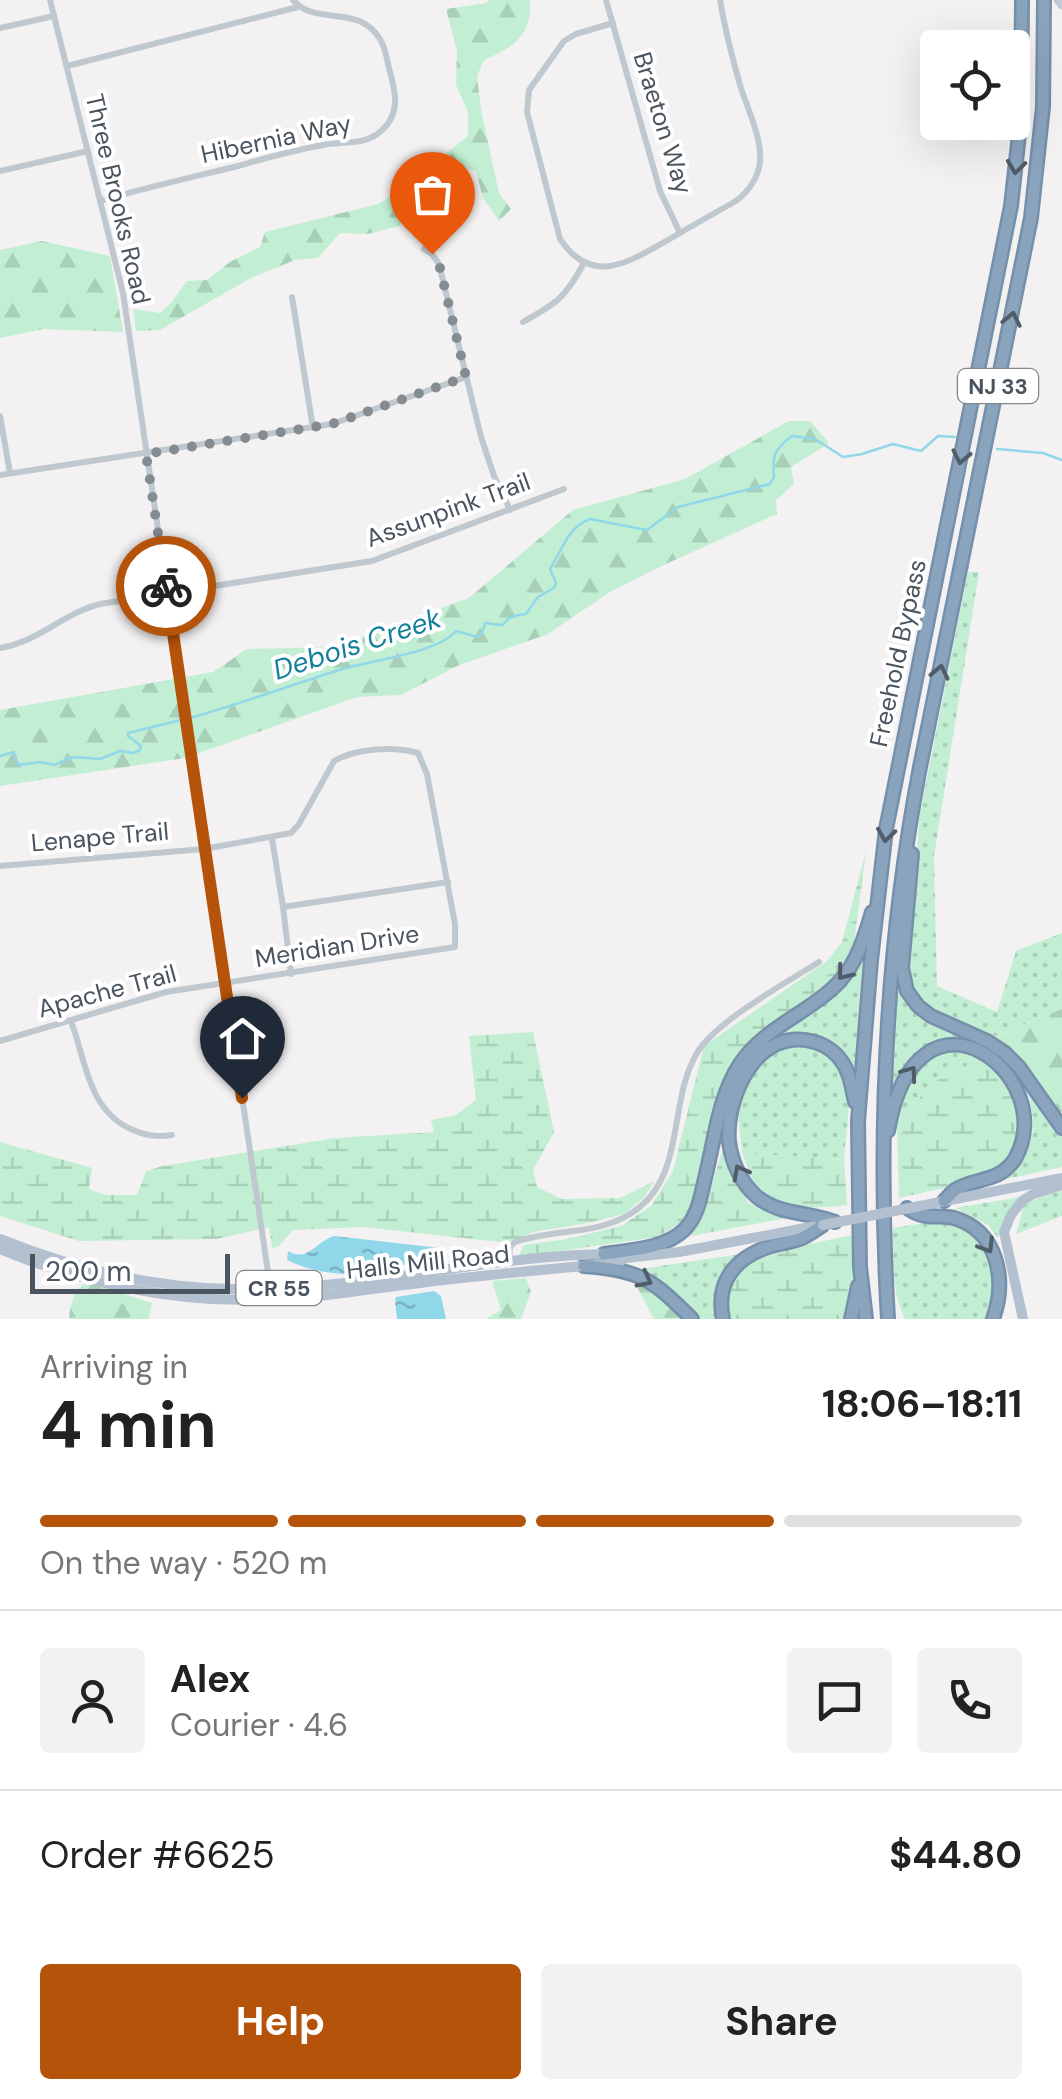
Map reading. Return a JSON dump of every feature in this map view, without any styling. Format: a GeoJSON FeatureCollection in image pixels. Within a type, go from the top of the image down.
{"type":"FeatureCollection","features":[{"type":"Feature","properties":{"kind":"highway","name":"Freehold Bypass"},"geometry":{"type":"LineString","coordinates":[[866,1319],[860,1267],[858,1121],[880,884],[893,791],[1011,206],[1021,117],[1022,0]]}},
{"type":"Feature","properties":{"kind":"highway","name":"Freehold Bypass"},"geometry":{"type":"LineString","coordinates":[[888,1319],[882,1164],[885,1038],[898,901],[920,767],[1032,218],[1043,106],[1044,0]]}},
{"type":"Feature","properties":{"kind":"highway"},"geometry":{"type":"LineString","coordinates":[[920,767],[902,968],[907,991],[931,1016],[988,1041],[1005,1053],[1062,1128]]}},
{"type":"Feature","properties":{"kind":"highway"},"geometry":{"type":"LineString","coordinates":[[604,1254],[658,1244],[688,1225],[698,1206],[732,1079],[753,1048],[829,991],[846,973],[856,956],[880,884]]}},
{"type":"Feature","properties":{"kind":"highway"},"geometry":{"type":"LineString","coordinates":[[827,1221],[792,1214],[753,1193],[732,1158],[728,1134],[732,1106],[751,1066],[770,1048],[791,1040],[811,1041],[832,1051],[844,1064],[858,1121]]}},
{"type":"Feature","properties":{"kind":"highway"},"geometry":{"type":"LineString","coordinates":[[882,1164],[895,1100],[917,1062],[936,1049],[952,1045],[976,1047],[990,1054],[1005,1066],[1022,1092],[1026,1112],[1022,1144],[1015,1160],[1002,1172],[957,1188],[944,1201]]}},
{"type":"Feature","properties":{"kind":"highway"},"geometry":{"type":"LineString","coordinates":[[916,1210],[961,1220],[989,1244],[1000,1281],[993,1319]]}},
{"type":"Feature","properties":{"kind":"highway"},"geometry":{"type":"LineString","coordinates":[[723,1319],[723,1285],[736,1264],[760,1250],[800,1240],[827,1221]]}},
{"type":"Feature","properties":{"kind":"highway"},"geometry":{"type":"LineString","coordinates":[[883,1239],[898,1319]]}},
{"type":"Feature","properties":{"kind":"highway"},"geometry":{"type":"LineString","coordinates":[[584,1266],[647,1278],[692,1319]]}},
{"type":"Feature","properties":{"kind":"highway"},"geometry":{"type":"LineString","coordinates":[[851,1319],[860,1267]]}},
{"type":"Feature","properties":{"kind":"main road","name":"Halls Mill Road"},"geometry":{"type":"LineString","coordinates":[[0,1238],[67,1262],[144,1280],[316,1295],[618,1263],[626,1258],[679,1252],[827,1221],[916,1210],[944,1201],[1062,1182]]}},
{"type":"Feature","properties":{"kind":"main road"},"geometry":{"type":"LineString","coordinates":[[1023,1319],[1004,1232],[1022,1201],[1062,1182]]}},
{"type":"Feature","properties":{"kind":"main road","name":"Halls Mill Road"},"geometry":{"type":"LineString","coordinates":[[0,1249],[64,1272],[156,1293],[206,1298],[271,1294],[510,1262],[604,1254],[626,1258]]}},
{"type":"Feature","properties":{"kind":"main road"},"geometry":{"type":"LineString","coordinates":[[316,1295],[318,1291],[350,1286],[354,1281]]}},
{"type":"Feature","properties":{"kind":"street","name":"Three Brooks Road"},"geometry":{"type":"LineString","coordinates":[[50,0],[123,292],[271,1294]]}},
{"type":"Feature","properties":{"kind":"street","name":"Braeton Way"},"geometry":{"type":"LineString","coordinates":[[606,0],[660,191],[680,233]]}},
{"type":"Feature","properties":{"kind":"street"},"geometry":{"type":"LineString","coordinates":[[613,23],[564,41],[533,82],[527,100],[556,229],[566,248],[584,263],[599,266],[622,265],[742,196],[754,181],[760,162],[758,144],[720,0]]}},
{"type":"Feature","properties":{"kind":"street"},"geometry":{"type":"LineString","coordinates":[[67,66],[296,3]]}},
{"type":"Feature","properties":{"kind":"street","name":"Hibernia Way"},"geometry":{"type":"LineString","coordinates":[[100,200],[318,145],[360,142],[382,130],[394,112],[396,98],[379,37],[360,20],[312,12],[296,3]]}},
{"type":"Feature","properties":{"kind":"street"},"geometry":{"type":"LineString","coordinates":[[0,28],[54,16]]}},
{"type":"Feature","properties":{"kind":"street"},"geometry":{"type":"LineString","coordinates":[[0,170],[88,151]]}},
{"type":"Feature","properties":{"kind":"street"},"geometry":{"type":"LineString","coordinates":[[424,249],[439,264],[487,458],[510,510]]}},
{"type":"Feature","properties":{"kind":"street"},"geometry":{"type":"LineString","coordinates":[[523,322],[560,300],[584,263]]}},
{"type":"Feature","properties":{"kind":"street"},"geometry":{"type":"LineString","coordinates":[[292,296],[313,428]]}},
{"type":"Feature","properties":{"kind":"street"},"geometry":{"type":"LineString","coordinates":[[0,475],[313,428],[355,418],[466,377]]}},
{"type":"Feature","properties":{"kind":"street"},"geometry":{"type":"LineString","coordinates":[[0,416],[10,473]]}},
{"type":"Feature","properties":{"kind":"street","name":"Assunpink Trail"},"geometry":{"type":"LineString","coordinates":[[0,648],[38,636],[89,607],[372,561],[564,490]]}},
{"type":"Feature","properties":{"kind":"street"},"geometry":{"type":"LineString","coordinates":[[283,907],[448,882],[427,774],[418,753],[398,748],[334,761],[299,824],[290,834],[272,838],[291,974]]}},
{"type":"Feature","properties":{"kind":"street","name":"Lenape Trail"},"geometry":{"type":"LineString","coordinates":[[0,866],[204,849],[272,838]]}},
{"type":"Feature","properties":{"kind":"street","name":"Meridian Drive"},"geometry":{"type":"LineString","coordinates":[[225,984],[455,948],[456,924],[448,882]]}},
{"type":"Feature","properties":{"kind":"street"},"geometry":{"type":"LineString","coordinates":[[510,1262],[510,1247],[516,1242],[606,1226],[647,1201],[667,1168],[687,1078],[702,1046],[730,1020],[819,962]]}},
{"type":"Feature","properties":{"kind":"street","name":"Apache Trail"},"geometry":{"type":"LineString","coordinates":[[0,1041],[166,992],[225,984]]}},
{"type":"Feature","properties":{"kind":"street"},"geometry":{"type":"LineString","coordinates":[[71,1020],[93,1091],[106,1112],[122,1125],[147,1135],[172,1135]]}},
{"type":"Feature","properties":{"kind":"green space"},"geometry":{"type":"Polygon","coordinates":[[[489,0],[530,0],[528,23],[519,39],[484,60],[477,76],[499,193],[511,209],[499,221],[483,198],[476,172],[464,167],[444,187],[414,201],[399,226],[368,234],[340,233],[318,258],[295,260],[251,278],[160,330],[136,331],[133,309],[160,313],[187,281],[207,280],[230,262],[260,247],[265,232],[378,204],[433,175],[443,156],[468,136],[468,112],[456,85],[457,51],[446,9],[489,0]]]}},
{"type":"Feature","properties":{"kind":"green space"},"geometry":{"type":"Polygon","coordinates":[[[42,241],[110,256],[123,332],[44,329],[0,338],[0,250],[42,241]]]}},
{"type":"Feature","properties":{"kind":"green space"},"geometry":{"type":"Polygon","coordinates":[[[789,421],[810,421],[829,443],[791,467],[794,484],[776,500],[777,514],[610,592],[548,634],[457,666],[401,695],[357,697],[185,758],[0,786],[0,710],[213,672],[247,649],[335,647],[469,598],[573,510],[685,479],[789,421]]]}},
{"type":"Feature","properties":{"kind":"green space"},"geometry":{"type":"Polygon","coordinates":[[[968,572],[979,572],[934,856],[937,986],[997,1012],[1016,951],[1062,933],[1062,1009],[996,1036],[936,1014],[914,994],[907,973],[920,813],[968,572]]]}},
{"type":"Feature","properties":{"kind":"green space"},"geometry":{"type":"Polygon","coordinates":[[[866,851],[853,951],[836,975],[744,1049],[718,1094],[701,1181],[684,1221],[657,1237],[518,1257],[524,1245],[621,1226],[651,1206],[673,1171],[704,1046],[827,961],[842,942],[866,851]]]}},
{"type":"Feature","properties":{"kind":"green space"},"geometry":{"type":"Polygon","coordinates":[[[864,958],[857,1078],[837,1045],[802,1034],[777,1034],[847,982],[864,958]]]}},
{"type":"Feature","properties":{"kind":"green space"},"geometry":{"type":"Polygon","coordinates":[[[899,981],[920,1017],[967,1037],[929,1046],[904,1071],[888,1095],[899,981]]]}},
{"type":"Feature","properties":{"kind":"green space"},"geometry":{"type":"Polygon","coordinates":[[[1062,1009],[1059,1114],[1026,1064],[992,1038],[1062,1009]]]}},
{"type":"Feature","properties":{"kind":"green space"},"geometry":{"type":"Polygon","coordinates":[[[533,1032],[554,1132],[533,1170],[537,1187],[561,1199],[620,1198],[655,1181],[624,1214],[533,1232],[509,1243],[363,1227],[293,1230],[279,1246],[272,1248],[269,1227],[217,1239],[79,1241],[0,1216],[0,1142],[92,1168],[89,1189],[105,1195],[137,1195],[146,1171],[163,1166],[335,1138],[434,1132],[431,1120],[456,1115],[476,1100],[469,1036],[533,1032]]]}},
{"type":"Feature","properties":{"kind":"green space"},"geometry":{"type":"Polygon","coordinates":[[[809,1045],[838,1065],[845,1078],[848,1109],[844,1160],[742,1153],[738,1112],[751,1075],[780,1048],[809,1045]]]}},
{"type":"Feature","properties":{"kind":"green space"},"geometry":{"type":"Polygon","coordinates":[[[971,1048],[983,1058],[930,1084],[897,1129],[893,1125],[904,1093],[921,1065],[943,1051],[971,1048]]]}},
{"type":"Feature","properties":{"kind":"green space"},"geometry":{"type":"Polygon","coordinates":[[[983,1058],[1013,1089],[1021,1141],[988,1178],[899,1198],[897,1129],[930,1084],[983,1058]]]}},
{"type":"Feature","properties":{"kind":"green space"},"geometry":{"type":"Polygon","coordinates":[[[1028,1086],[1062,1133],[1062,1167],[997,1181],[1021,1158],[1031,1140],[1028,1086]]]}},
{"type":"Feature","properties":{"kind":"green space"},"geometry":{"type":"Polygon","coordinates":[[[724,1145],[734,1178],[749,1203],[786,1218],[691,1236],[704,1211],[724,1145]]]}},
{"type":"Feature","properties":{"kind":"green space"},"geometry":{"type":"Polygon","coordinates":[[[742,1153],[844,1160],[847,1205],[798,1206],[775,1199],[755,1183],[742,1153]]]}},
{"type":"Feature","properties":{"kind":"green space"},"geometry":{"type":"Polygon","coordinates":[[[1062,1191],[1062,1216],[1016,1234],[1024,1205],[1062,1191]]]}},
{"type":"Feature","properties":{"kind":"green space"},"geometry":{"type":"Polygon","coordinates":[[[1020,1197],[998,1238],[988,1225],[955,1208],[1020,1197]]]}},
{"type":"Feature","properties":{"kind":"green space"},"geometry":{"type":"Polygon","coordinates":[[[937,1221],[970,1233],[989,1255],[996,1285],[988,1319],[905,1319],[895,1286],[893,1228],[937,1221]]]}},
{"type":"Feature","properties":{"kind":"green space"},"geometry":{"type":"Polygon","coordinates":[[[853,1235],[855,1285],[844,1319],[730,1319],[729,1284],[748,1263],[795,1247],[853,1235]]]}},
{"type":"Feature","properties":{"kind":"green space"},"geometry":{"type":"Polygon","coordinates":[[[741,1254],[714,1297],[721,1319],[701,1319],[639,1269],[741,1254]]]}},
{"type":"Feature","properties":{"kind":"green space"},"geometry":{"type":"Polygon","coordinates":[[[526,1278],[531,1292],[521,1319],[486,1319],[501,1310],[492,1281],[526,1278]]]}},
{"type":"Feature","properties":{"kind":"green space"},"geometry":{"type":"Polygon","coordinates":[[[87,1282],[152,1303],[149,1319],[69,1319],[74,1298],[87,1282]]]}},
{"type":"Feature","properties":{"kind":"green space"},"geometry":{"type":"Polygon","coordinates":[[[644,1283],[687,1319],[654,1319],[638,1289],[638,1284],[644,1283]]]}},
{"type":"Feature","properties":{"kind":"water"},"geometry":{"type":"Polygon","coordinates":[[[334,1236],[440,1248],[445,1254],[433,1260],[362,1274],[323,1272],[287,1260],[288,1251],[306,1253],[334,1236]]]}},
{"type":"Feature","properties":{"kind":"water"},"geometry":{"type":"Polygon","coordinates":[[[434,1291],[441,1296],[446,1319],[397,1319],[396,1297],[434,1291]]]}},
{"type":"Feature","properties":{"kind":"waterway","name":"Debois Creek"},"geometry":{"type":"LineString","coordinates":[[190,718],[339,670],[418,651],[456,631],[477,637],[485,623],[503,625],[510,618],[526,614],[538,597],[554,588],[550,569],[566,540],[582,523],[590,519],[647,530],[678,507],[770,484],[776,454],[792,436],[815,439],[843,457],[893,444],[921,451],[938,436],[955,437]]}},
{"type":"Feature","properties":{"kind":"waterway","name":"Debois Creek"},"geometry":{"type":"LineString","coordinates":[[997,449],[1043,453],[1062,460]]}},
{"type":"Feature","properties":{"kind":"waterway","name":"Debois Creek"},"geometry":{"type":"LineString","coordinates":[[0,756],[14,752],[18,765],[54,765],[73,757],[100,759],[120,751],[133,753],[141,746],[128,733],[181,720]]}},
{"type":"Feature","properties":{"kind":"way so far"},"geometry":{"type":"LineString","coordinates":[[166,586],[146,454],[332,424],[466,377],[439,264],[432,254]]}},
{"type":"Feature","properties":{"kind":"route"},"geometry":{"type":"LineString","coordinates":[[166,586],[242,1098]]}}]}
